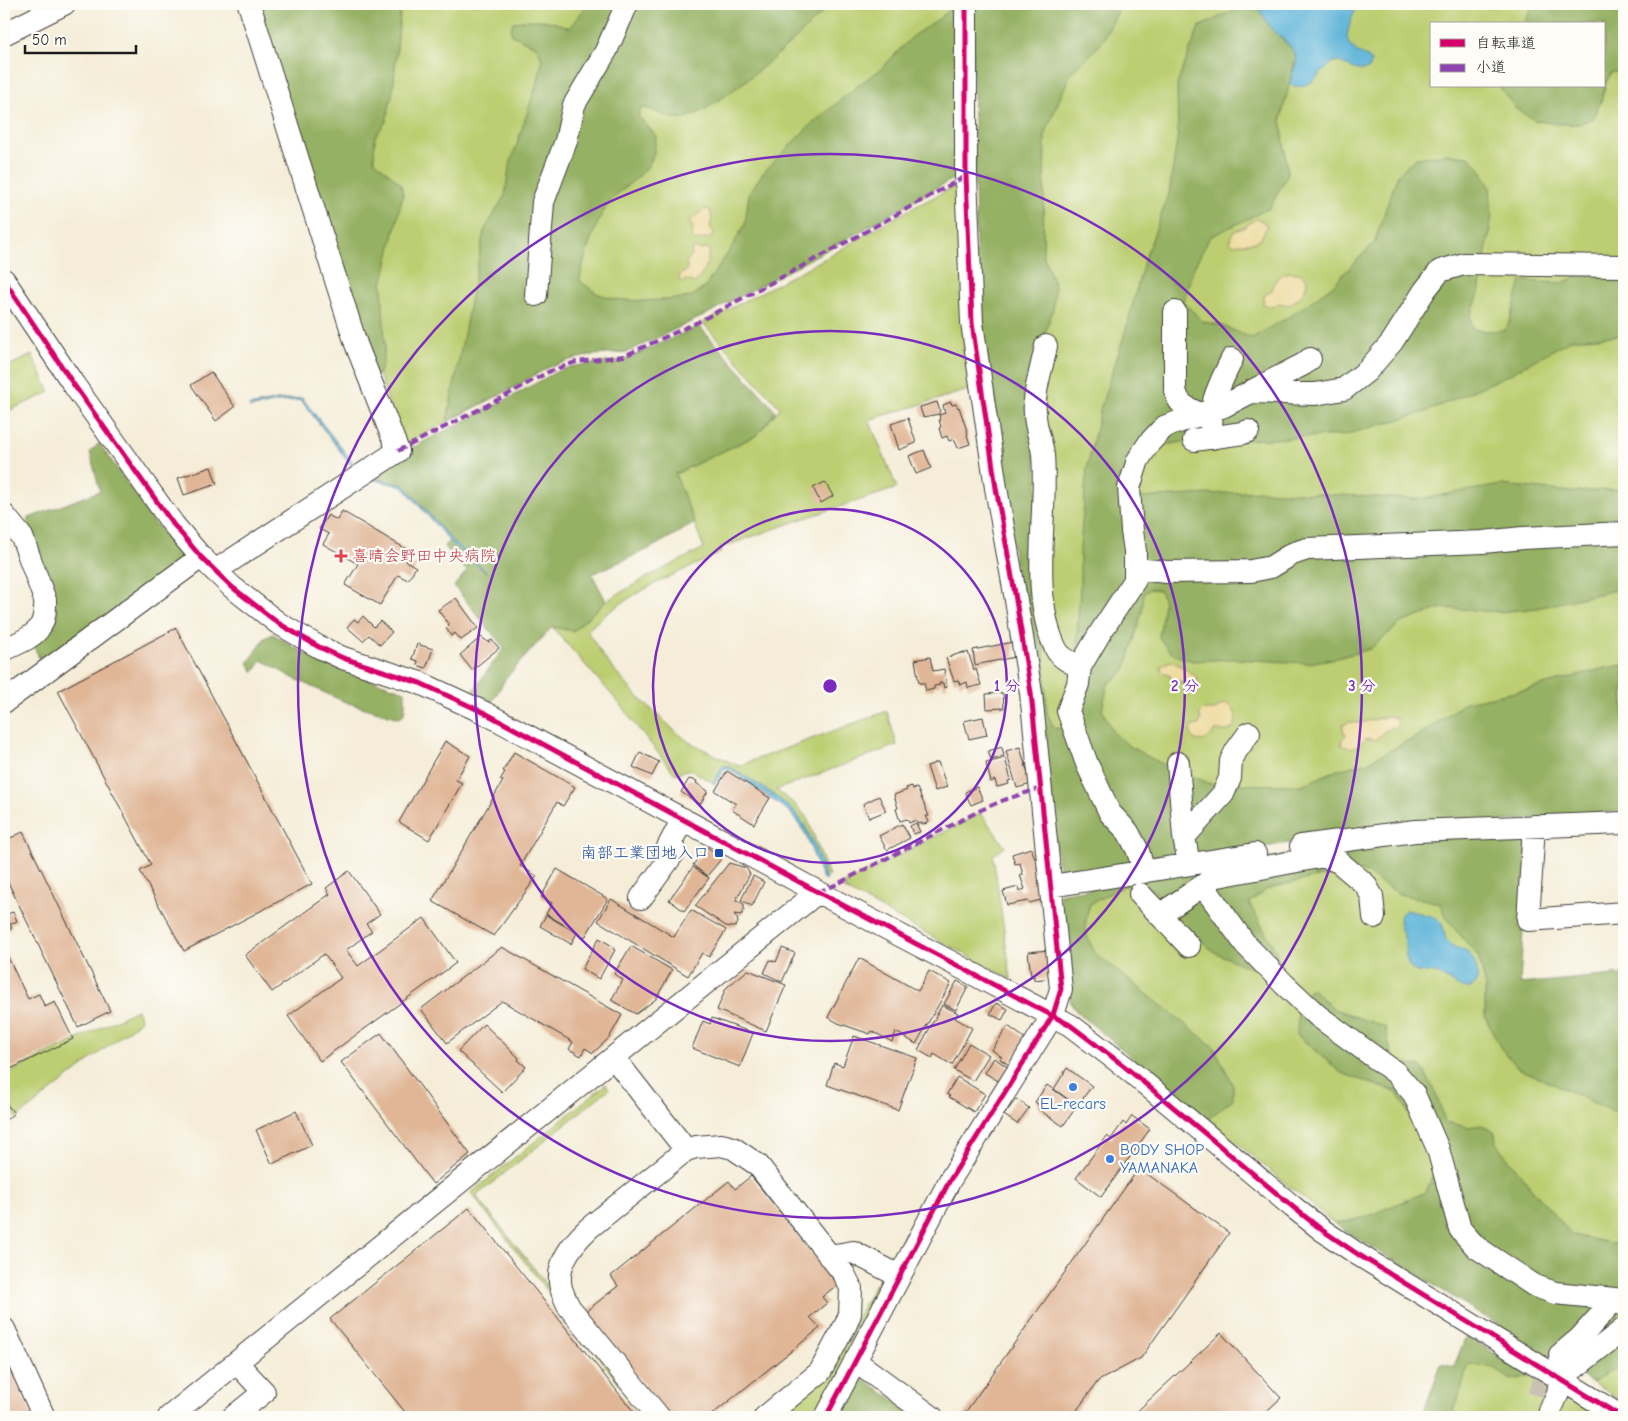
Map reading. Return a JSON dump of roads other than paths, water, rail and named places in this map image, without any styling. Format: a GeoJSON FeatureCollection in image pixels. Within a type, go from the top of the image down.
{"type":"FeatureCollection","features":[{"type":"Feature","properties":{"kind":"street"},"geometry":{"type":"LineString","coordinates":[[6,29],[64,4]]}},
{"type":"Feature","properties":{"kind":"street"},"geometry":{"type":"LineString","coordinates":[[4,702],[208,564],[398,451],[356,344],[249,4]]}},
{"type":"Feature","properties":{"kind":"street"},"geometry":{"type":"LineString","coordinates":[[536,295],[543,202],[566,141],[574,106],[606,51],[627,4]]}},
{"type":"Feature","properties":{"kind":"street"},"geometry":{"type":"LineString","coordinates":[[826,1417],[950,1180],[1053,1015],[1062,989],[1031,693],[996,488],[972,323],[966,176],[966,4]]}},
{"type":"Feature","properties":{"kind":"street"},"geometry":{"type":"LineString","coordinates":[[1251,392],[1315,394],[1344,389],[1368,371],[1392,342],[1425,290],[1440,271],[1464,264],[1624,266]]}},
{"type":"Feature","properties":{"kind":"street"},"geometry":{"type":"LineString","coordinates":[[4,280],[74,385],[173,524],[208,564],[256,607],[278,623],[343,658],[420,682],[446,693],[1070,1024],[1124,1066],[1322,1230],[1359,1255],[1622,1417]]}},
{"type":"Feature","properties":{"kind":"street"},"geometry":{"type":"LineString","coordinates":[[1175,312],[1175,390],[1178,400],[1184,406],[1205,412]]}},
{"type":"Feature","properties":{"kind":"street"},"geometry":{"type":"LineString","coordinates":[[1046,346],[1034,414],[1043,455],[1042,598],[1049,630],[1057,651],[1067,660],[1080,667]]}},
{"type":"Feature","properties":{"kind":"street"},"geometry":{"type":"LineString","coordinates":[[1232,359],[1214,398],[1205,412],[1203,439],[1248,431]]}},
{"type":"Feature","properties":{"kind":"street"},"geometry":{"type":"LineString","coordinates":[[1144,872],[1138,851],[1128,832],[1110,813],[1086,764],[1068,711],[1078,684],[1080,667],[1134,580],[1135,551],[1130,488],[1138,460],[1164,427],[1224,406],[1304,364],[1310,359]]}},
{"type":"Feature","properties":{"kind":"street"},"geometry":{"type":"LineString","coordinates":[[4,514],[22,537],[45,600],[41,628],[35,635],[4,650]]}},
{"type":"Feature","properties":{"kind":"street"},"geometry":{"type":"LineString","coordinates":[[1135,569],[1167,572],[1252,571],[1271,567],[1292,554],[1307,549],[1483,542],[1522,538],[1624,533]]}},
{"type":"Feature","properties":{"kind":"street"},"geometry":{"type":"LineString","coordinates":[[1184,837],[1223,794],[1230,778],[1231,761],[1249,734]]}},
{"type":"Feature","properties":{"kind":"street"},"geometry":{"type":"LineString","coordinates":[[1178,763],[1184,837],[1189,864]]}},
{"type":"Feature","properties":{"kind":"street"},"geometry":{"type":"LineString","coordinates":[[641,898],[675,851],[668,847],[683,819]]}},
{"type":"Feature","properties":{"kind":"street"},"geometry":{"type":"LineString","coordinates":[[1051,886],[1342,840],[1415,831],[1624,823]]}},
{"type":"Feature","properties":{"kind":"street"},"geometry":{"type":"LineString","coordinates":[[1534,826],[1528,920],[1624,913]]}},
{"type":"Feature","properties":{"kind":"street"},"geometry":{"type":"LineString","coordinates":[[1160,914],[1243,856]]}},
{"type":"Feature","properties":{"kind":"street"},"geometry":{"type":"LineString","coordinates":[[1210,879],[1324,856],[1339,862],[1366,884],[1372,896],[1374,917]]}},
{"type":"Feature","properties":{"kind":"street"},"geometry":{"type":"LineString","coordinates":[[1210,879],[1206,891],[1246,945],[1318,1016],[1396,1073],[1414,1094],[1438,1149],[1460,1230],[1476,1248],[1536,1286],[1555,1293],[1620,1302]]}},
{"type":"Feature","properties":{"kind":"street"},"geometry":{"type":"LineString","coordinates":[[169,1417],[818,892]]}},
{"type":"Feature","properties":{"kind":"street"},"geometry":{"type":"LineString","coordinates":[[1140,894],[1189,946]]}},
{"type":"Feature","properties":{"kind":"street"},"geometry":{"type":"LineString","coordinates":[[614,1058],[686,1150]]}},
{"type":"Feature","properties":{"kind":"street"},"geometry":{"type":"LineString","coordinates":[[659,1417],[568,1307],[561,1287],[561,1273],[566,1256],[575,1242],[686,1150],[696,1147],[720,1145],[733,1148],[758,1165],[844,1274],[851,1288],[851,1303],[846,1324],[820,1372],[765,1417]]}},
{"type":"Feature","properties":{"kind":"street"},"geometry":{"type":"LineString","coordinates":[[829,1256],[853,1252],[899,1276]]}},
{"type":"Feature","properties":{"kind":"street"},"geometry":{"type":"LineString","coordinates":[[1560,1355],[1620,1302]]}},
{"type":"Feature","properties":{"kind":"street"},"geometry":{"type":"LineString","coordinates":[[1549,1417],[1558,1393],[1560,1379],[1624,1328]]}},
{"type":"Feature","properties":{"kind":"street"},"geometry":{"type":"LineString","coordinates":[[4,1329],[44,1417]]}},
{"type":"Feature","properties":{"kind":"street"},"geometry":{"type":"LineString","coordinates":[[855,1361],[932,1417]]}},
{"type":"Feature","properties":{"kind":"street"},"geometry":{"type":"LineString","coordinates":[[233,1417],[264,1392],[237,1363]]}},
{"type":"Feature","properties":{"kind":"water"},"geometry":{"type":"Polygon","coordinates":[[[1257,4],[1355,4],[1348,34],[1349,44],[1362,55],[1368,57],[1371,61],[1370,68],[1360,70],[1333,62],[1313,81],[1303,86],[1292,86],[1290,81],[1296,57],[1289,45],[1269,25],[1257,4]]]}},
{"type":"Feature","properties":{"kind":"water"},"geometry":{"type":"Polygon","coordinates":[[[302,398],[359,472],[357,473],[301,400],[277,402],[250,408],[249,406],[278,400],[302,398]]]}},
{"type":"Feature","properties":{"kind":"water"},"geometry":{"type":"Polygon","coordinates":[[[366,478],[404,485],[452,541],[474,559],[487,573],[451,543],[403,487],[366,478]]]}},
{"type":"Feature","properties":{"kind":"water"},"geometry":{"type":"Polygon","coordinates":[[[723,766],[729,766],[792,809],[803,823],[811,839],[826,880],[822,878],[805,833],[790,812],[729,769],[724,770],[715,784],[713,783],[723,766]]]}},
{"type":"Feature","properties":{"kind":"water"},"geometry":{"type":"Polygon","coordinates":[[[1406,910],[1439,920],[1447,941],[1470,955],[1477,972],[1477,980],[1471,988],[1461,987],[1431,972],[1414,971],[1409,966],[1405,941],[1399,924],[1400,917],[1406,910]]]}},
{"type":"Feature","properties":{"kind":"tunnel"},"geometry":{"type":"LineString","coordinates":[[1539,1396],[1545,1377],[1559,1356]]}},
{"type":"Feature","properties":{"kind":"place","name":"喜晴会野田中央病院"},"geometry":{"type":"Point","coordinates":[341,556]}},
{"type":"Feature","properties":{"kind":"place","name":"南部工業団地入口"},"geometry":{"type":"Point","coordinates":[719,853]}},
{"type":"Feature","properties":{"kind":"place","name":"EL-recars"},"geometry":{"type":"Point","coordinates":[1073,1087]}},
{"type":"Feature","properties":{"kind":"place","name":"BODY SHOP YAMANAKA"},"geometry":{"type":"Point","coordinates":[1110,1159]}}]}
